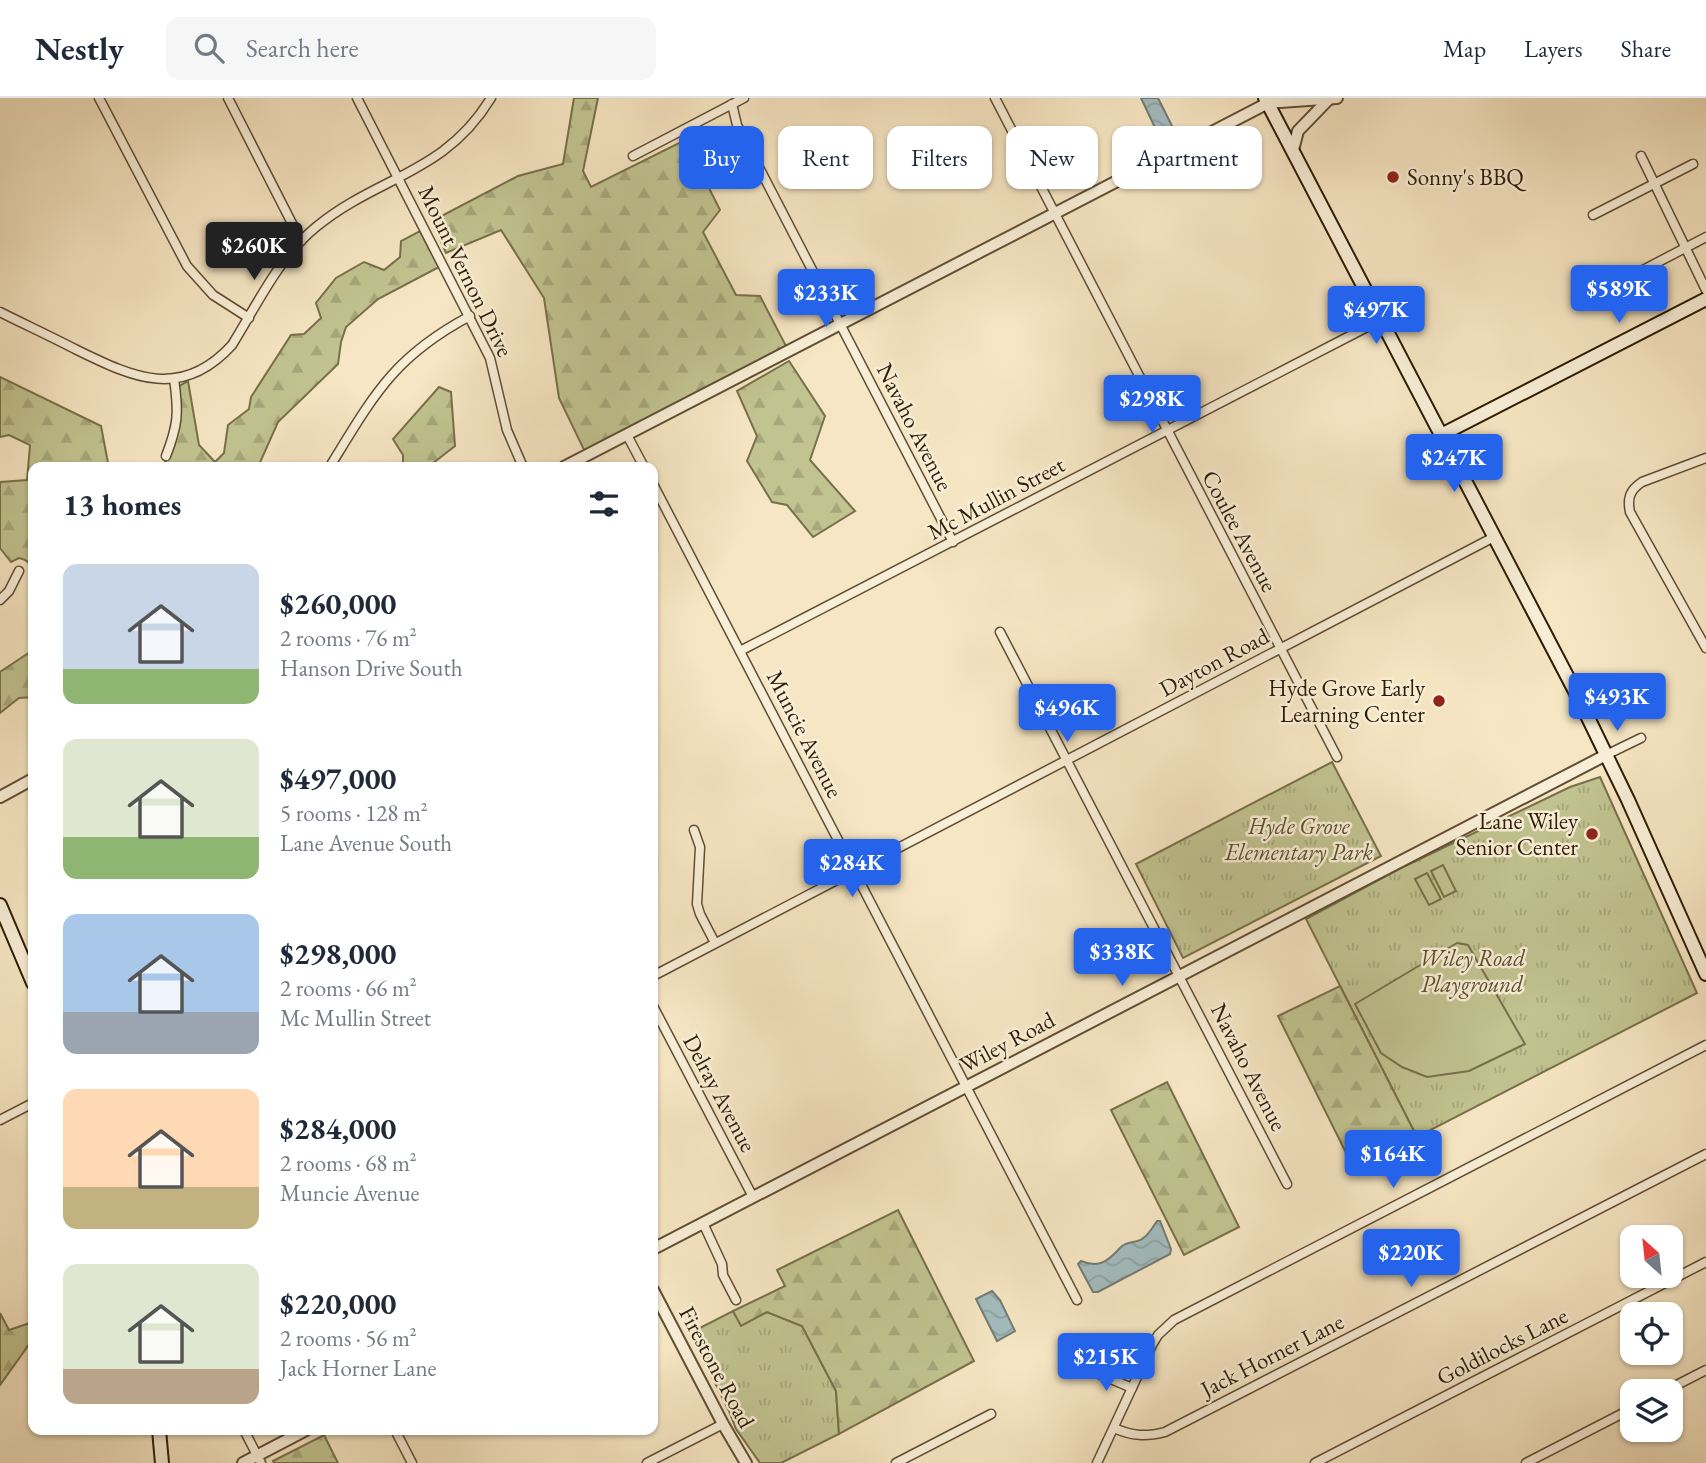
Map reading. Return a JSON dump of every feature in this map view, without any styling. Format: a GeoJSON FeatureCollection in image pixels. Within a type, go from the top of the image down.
{"type":"FeatureCollection","features":[{"type":"Feature","properties":{"kind":"main road"},"geometry":{"type":"LineString","coordinates":[[1267,100],[1606,755],[1706,974]]}},
{"type":"Feature","properties":{"kind":"main road"},"geometry":{"type":"LineString","coordinates":[[1441,435],[1706,299]]}},
{"type":"Feature","properties":{"kind":"main road"},"geometry":{"type":"LineString","coordinates":[[0,905],[28,967]]}},
{"type":"Feature","properties":{"kind":"main road"},"geometry":{"type":"LineString","coordinates":[[159,1435],[162,1463]]}},
{"type":"Feature","properties":{"kind":"street"},"geometry":{"type":"LineString","coordinates":[[99,98],[187,266],[213,295],[249,318]]}},
{"type":"Feature","properties":{"kind":"street"},"geometry":{"type":"LineString","coordinates":[[228,98],[301,240]]}},
{"type":"Feature","properties":{"kind":"street","name":"Mount Vernon Drive"},"geometry":{"type":"LineString","coordinates":[[357,98],[490,358],[507,430],[521,462]]}},
{"type":"Feature","properties":{"kind":"street"},"geometry":{"type":"LineString","coordinates":[[0,312],[144,379],[174,379],[202,370],[224,354],[301,240],[347,205],[425,164],[475,123],[491,98]]}},
{"type":"Feature","properties":{"kind":"street"},"geometry":{"type":"LineString","coordinates":[[633,156],[744,98]]}},
{"type":"Feature","properties":{"kind":"street","name":"Coulee Avenue"},"geometry":{"type":"LineString","coordinates":[[995,98],[1337,757]]}},
{"type":"Feature","properties":{"kind":"street"},"geometry":{"type":"LineString","coordinates":[[574,462],[1054,214],[1267,100],[1333,99]]}},
{"type":"Feature","properties":{"kind":"street"},"geometry":{"type":"LineString","coordinates":[[1293,150],[1298,131],[1333,99]]}},
{"type":"Feature","properties":{"kind":"street","name":"Navaho Avenue"},"geometry":{"type":"LineString","coordinates":[[732,104],[737,125],[953,542]]}},
{"type":"Feature","properties":{"kind":"street"},"geometry":{"type":"LineString","coordinates":[[1640,156],[1706,290]]}},
{"type":"Feature","properties":{"kind":"street"},"geometry":{"type":"LineString","coordinates":[[1593,215],[1693,164]]}},
{"type":"Feature","properties":{"kind":"street"},"geometry":{"type":"LineString","coordinates":[[1622,281],[1706,237]]}},
{"type":"Feature","properties":{"kind":"street"},"geometry":{"type":"LineString","coordinates":[[333,462],[367,406],[395,369],[431,338],[470,316]]}},
{"type":"Feature","properties":{"kind":"street","name":"Mc Mullin Street"},"geometry":{"type":"LineString","coordinates":[[740,651],[1166,430],[1369,326],[1382,322]]}},
{"type":"Feature","properties":{"kind":"street"},"geometry":{"type":"LineString","coordinates":[[166,456],[179,411],[174,379]]}},
{"type":"Feature","properties":{"kind":"street"},"geometry":{"type":"LineString","coordinates":[[627,435],[641,462]]}},
{"type":"Feature","properties":{"kind":"street"},"geometry":{"type":"LineString","coordinates":[[1706,458],[1642,482],[1629,496],[1630,512],[1706,648]]}},
{"type":"Feature","properties":{"kind":"street","name":"Muncie Avenue"},"geometry":{"type":"LineString","coordinates":[[658,494],[1077,1300]]}},
{"type":"Feature","properties":{"kind":"street","name":"Dayton Road"},"geometry":{"type":"LineString","coordinates":[[658,973],[1494,537]]}},
{"type":"Feature","properties":{"kind":"street"},"geometry":{"type":"LineString","coordinates":[[0,600],[9,591],[19,571]]}},
{"type":"Feature","properties":{"kind":"street","name":"Navaho Avenue"},"geometry":{"type":"LineString","coordinates":[[1000,632],[1287,1184]]}},
{"type":"Feature","properties":{"kind":"street","name":"Wiley Road"},"geometry":{"type":"LineString","coordinates":[[658,1246],[1641,738]]}},
{"type":"Feature","properties":{"kind":"street"},"geometry":{"type":"LineString","coordinates":[[0,797],[28,782]]}},
{"type":"Feature","properties":{"kind":"street"},"geometry":{"type":"LineString","coordinates":[[694,830],[700,847],[697,904],[715,943]]}},
{"type":"Feature","properties":{"kind":"street","name":"Delray Avenue"},"geometry":{"type":"LineString","coordinates":[[658,1016],[753,1197]]}},
{"type":"Feature","properties":{"kind":"street"},"geometry":{"type":"LineString","coordinates":[[1097,1463],[1158,1335],[1174,1320],[1706,1045]]}},
{"type":"Feature","properties":{"kind":"street"},"geometry":{"type":"LineString","coordinates":[[0,1120],[28,1106]]}},
{"type":"Feature","properties":{"kind":"street","name":"Jack Horner Lane"},"geometry":{"type":"LineString","coordinates":[[1114,1428],[1142,1436],[1165,1432],[1706,1154]]}},
{"type":"Feature","properties":{"kind":"street"},"geometry":{"type":"LineString","coordinates":[[703,1223],[722,1264],[723,1275],[736,1300]]}},
{"type":"Feature","properties":{"kind":"street","name":"Goldilocks Lane"},"geometry":{"type":"LineString","coordinates":[[1315,1463],[1706,1262]]}},
{"type":"Feature","properties":{"kind":"street","name":"Firestone Road"},"geometry":{"type":"LineString","coordinates":[[658,1300],[746,1463]]}},
{"type":"Feature","properties":{"kind":"street"},"geometry":{"type":"LineString","coordinates":[[1683,1382],[1706,1370]]}},
{"type":"Feature","properties":{"kind":"street"},"geometry":{"type":"LineString","coordinates":[[1092,1371],[1132,1388]]}},
{"type":"Feature","properties":{"kind":"street"},"geometry":{"type":"LineString","coordinates":[[896,1463],[991,1414]]}},
{"type":"Feature","properties":{"kind":"street"},"geometry":{"type":"LineString","coordinates":[[1526,1463],[1620,1415]]}},
{"type":"Feature","properties":{"kind":"street"},"geometry":{"type":"LineString","coordinates":[[647,1463],[723,1424]]}},
{"type":"Feature","properties":{"kind":"street"},"geometry":{"type":"LineString","coordinates":[[247,1435],[259,1459]]}},
{"type":"Feature","properties":{"kind":"street"},"geometry":{"type":"LineString","coordinates":[[243,1463],[259,1459],[298,1435]]}},
{"type":"Feature","properties":{"kind":"street"},"geometry":{"type":"LineString","coordinates":[[398,1435],[412,1463]]}},
{"type":"Feature","properties":{"kind":"street"},"geometry":{"type":"LineString","coordinates":[[913,1454],[917,1463]]}},
{"type":"Feature","properties":{"kind":"green space"},"geometry":{"type":"Polygon","coordinates":[[[574,98],[598,98],[583,171],[591,187],[679,143],[679,189],[710,189],[720,210],[703,232],[736,295],[760,296],[786,346],[585,452],[559,398],[544,298],[501,230],[446,253],[432,221],[518,176],[563,164],[574,98]]]}},
{"type":"Feature","properties":{"kind":"green space"},"geometry":{"type":"Polygon","coordinates":[[[420,231],[439,267],[378,299],[346,327],[338,364],[278,422],[260,462],[215,462],[224,453],[228,425],[249,409],[251,397],[291,335],[304,334],[321,318],[316,303],[336,278],[364,262],[384,270],[400,257],[401,241],[420,231]]]}},
{"type":"Feature","properties":{"kind":"green space"},"geometry":{"type":"Polygon","coordinates":[[[789,361],[825,416],[810,460],[855,511],[813,537],[787,505],[772,502],[747,461],[757,436],[737,391],[789,361]]]}},
{"type":"Feature","properties":{"kind":"green space"},"geometry":{"type":"Polygon","coordinates":[[[0,377],[101,426],[108,462],[29,462],[30,445],[9,435],[0,437],[0,377]]]}},
{"type":"Feature","properties":{"kind":"green space"},"geometry":{"type":"Polygon","coordinates":[[[188,381],[199,445],[215,462],[165,462],[180,420],[177,387],[188,381]]]}},
{"type":"Feature","properties":{"kind":"green space"},"geometry":{"type":"Polygon","coordinates":[[[439,387],[451,392],[455,446],[434,462],[403,462],[403,455],[393,439],[439,387]]]}},
{"type":"Feature","properties":{"kind":"green space"},"geometry":{"type":"Polygon","coordinates":[[[28,468],[28,563],[19,558],[11,562],[0,548],[0,482],[27,480],[28,468]]]}},
{"type":"Feature","properties":{"kind":"green space"},"geometry":{"type":"Polygon","coordinates":[[[28,653],[28,697],[19,698],[0,713],[0,672],[28,653]]]}},
{"type":"Feature","properties":{"kind":"green space","name":"Hyde Grove Elementary Park"},"geometry":{"type":"Polygon","coordinates":[[[1332,762],[1381,856],[1183,958],[1136,864],[1332,762]]]}},
{"type":"Feature","properties":{"kind":"green space","name":"Wiley Road Playground"},"geometry":{"type":"Polygon","coordinates":[[[1600,777],[1697,993],[1417,1137],[1306,919],[1399,869],[1570,787],[1600,777]]]}},
{"type":"Feature","properties":{"kind":"green space"},"geometry":{"type":"Polygon","coordinates":[[[1443,865],[1456,891],[1444,897],[1431,871],[1443,865]]]}},
{"type":"Feature","properties":{"kind":"green space"},"geometry":{"type":"Polygon","coordinates":[[[1427,873],[1441,899],[1429,905],[1415,879],[1427,873]]]}},
{"type":"Feature","properties":{"kind":"green space"},"geometry":{"type":"Polygon","coordinates":[[[1457,943],[1468,945],[1525,1044],[1469,1071],[1427,1077],[1402,1067],[1381,1053],[1355,1004],[1457,943]]]}},
{"type":"Feature","properties":{"kind":"green space"},"geometry":{"type":"Polygon","coordinates":[[[1340,986],[1417,1137],[1354,1169],[1278,1016],[1340,986]]]}},
{"type":"Feature","properties":{"kind":"green space"},"geometry":{"type":"Polygon","coordinates":[[[1167,1082],[1239,1227],[1184,1255],[1111,1110],[1167,1082]]]}},
{"type":"Feature","properties":{"kind":"green space"},"geometry":{"type":"Polygon","coordinates":[[[898,1210],[974,1361],[839,1434],[836,1391],[802,1326],[767,1312],[741,1326],[733,1311],[785,1286],[777,1270],[898,1210]]]}},
{"type":"Feature","properties":{"kind":"green space"},"geometry":{"type":"Polygon","coordinates":[[[733,1311],[741,1325],[767,1312],[802,1326],[836,1391],[839,1434],[781,1463],[760,1463],[736,1429],[690,1333],[733,1311]]]}},
{"type":"Feature","properties":{"kind":"green space"},"geometry":{"type":"Polygon","coordinates":[[[0,1313],[9,1330],[28,1324],[28,1346],[0,1385],[0,1313]]]}},
{"type":"Feature","properties":{"kind":"green space"},"geometry":{"type":"Polygon","coordinates":[[[324,1435],[338,1463],[274,1463],[273,1461],[324,1435]]]}},
{"type":"Feature","properties":{"kind":"water"},"geometry":{"type":"Polygon","coordinates":[[[1141,98],[1158,98],[1172,126],[1154,126],[1141,98]]]}},
{"type":"Feature","properties":{"kind":"water"},"geometry":{"type":"Polygon","coordinates":[[[1157,1221],[1160,1221],[1171,1249],[1170,1254],[1098,1292],[1093,1292],[1078,1264],[1081,1261],[1094,1264],[1104,1262],[1123,1245],[1144,1238],[1157,1221]]]}},
{"type":"Feature","properties":{"kind":"water"},"geometry":{"type":"Polygon","coordinates":[[[992,1291],[1000,1300],[1015,1331],[997,1341],[976,1299],[992,1291]]]}},
{"type":"Feature","properties":{"kind":"place","name":"Sonny's BBQ"},"geometry":{"type":"Point","coordinates":[1393,177]}},
{"type":"Feature","properties":{"kind":"place","name":"Hyde Grove Early Learning Center"},"geometry":{"type":"Point","coordinates":[1439,701]}},
{"type":"Feature","properties":{"kind":"place","name":"Lane Wiley Senior Center"},"geometry":{"type":"Point","coordinates":[1592,834]}}]}
